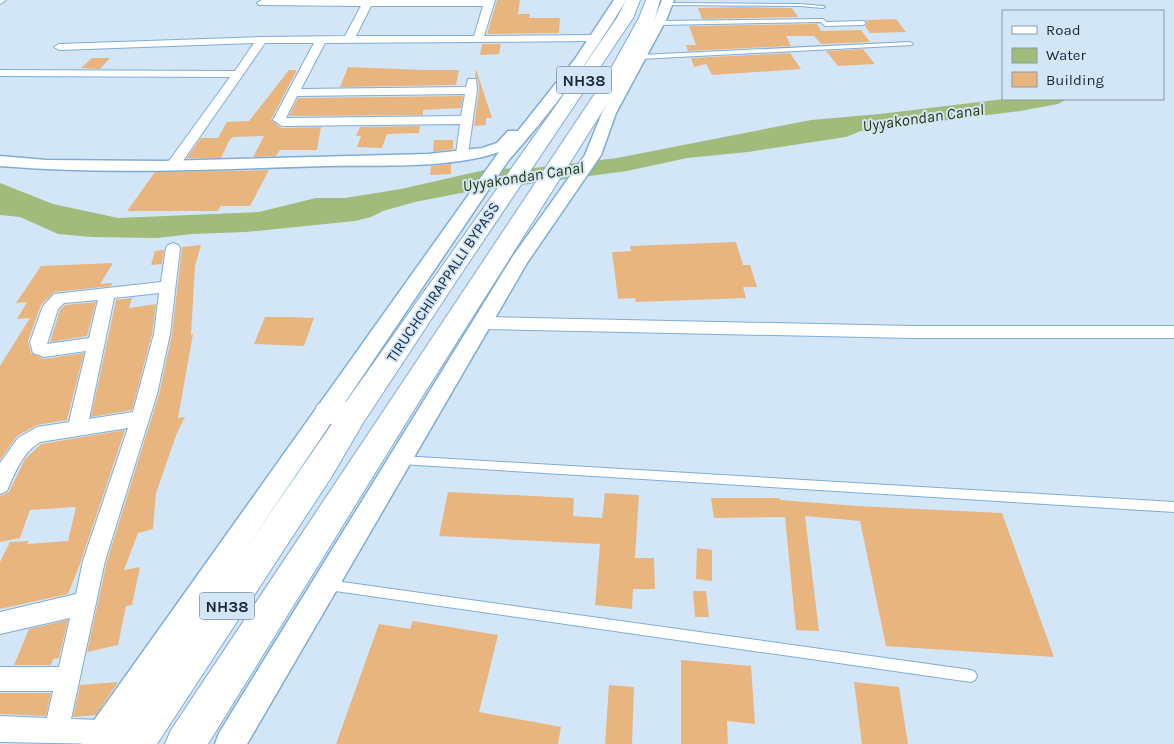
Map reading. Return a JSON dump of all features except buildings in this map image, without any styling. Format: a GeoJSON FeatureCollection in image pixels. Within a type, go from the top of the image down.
{"type":"FeatureCollection","features":[{"type":"Feature","properties":{"kind":"highway","name":"TIRUCHCHIRAPPALLI BYPASS"},"geometry":{"type":"LineString","coordinates":[[340,413],[376,382],[529,156],[591,70],[625,18],[633,0]]}},
{"type":"Feature","properties":{"kind":"highway","name":"TIRUCHCHIRAPPALLI BYPASS"},"geometry":{"type":"LineString","coordinates":[[184,744],[617,74],[647,18],[662,1]]}},
{"type":"Feature","properties":{"kind":"highway","name":"NH38"},"geometry":{"type":"LineString","coordinates":[[111,740],[321,467],[340,413]]}},
{"type":"Feature","properties":{"kind":"street"},"geometry":{"type":"LineString","coordinates":[[0,730],[56,732],[111,740],[340,413],[502,158],[535,123],[620,0]]}},
{"type":"Feature","properties":{"kind":"street"},"geometry":{"type":"LineString","coordinates":[[349,39],[369,1]]}},
{"type":"Feature","properties":{"kind":"street"},"geometry":{"type":"LineString","coordinates":[[262,3],[490,1],[478,40]]}},
{"type":"Feature","properties":{"kind":"street"},"geometry":{"type":"LineString","coordinates":[[230,744],[520,260],[593,155],[609,113],[658,23],[662,1]]}},
{"type":"Feature","properties":{"kind":"street"},"geometry":{"type":"LineString","coordinates":[[60,46],[262,40],[595,38]]}},
{"type":"Feature","properties":{"kind":"street"},"geometry":{"type":"LineString","coordinates":[[173,165],[262,40]]}},
{"type":"Feature","properties":{"kind":"street"},"geometry":{"type":"LineString","coordinates":[[321,40],[279,120],[282,122],[467,120]]}},
{"type":"Feature","properties":{"kind":"street"},"geometry":{"type":"LineString","coordinates":[[0,73],[238,74]]}},
{"type":"Feature","properties":{"kind":"street"},"geometry":{"type":"LineString","coordinates":[[293,93],[472,86],[462,154]]}},
{"type":"Feature","properties":{"kind":"street"},"geometry":{"type":"LineString","coordinates":[[0,162],[46,165],[173,165],[418,159],[484,152],[502,146],[530,117],[549,103]]}},
{"type":"Feature","properties":{"kind":"street"},"geometry":{"type":"LineString","coordinates":[[56,732],[94,561],[140,418],[162,334],[173,248]]}},
{"type":"Feature","properties":{"kind":"street"},"geometry":{"type":"LineString","coordinates":[[96,343],[44,351],[39,348],[38,342],[51,306],[60,298],[168,287]]}},
{"type":"Feature","properties":{"kind":"street"},"geometry":{"type":"LineString","coordinates":[[77,428],[107,294]]}},
{"type":"Feature","properties":{"kind":"street"},"geometry":{"type":"LineString","coordinates":[[483,323],[912,332],[1174,332]]}},
{"type":"Feature","properties":{"kind":"street"},"geometry":{"type":"LineString","coordinates":[[0,485],[24,443],[30,438],[37,435],[140,418]]}},
{"type":"Feature","properties":{"kind":"street"},"geometry":{"type":"LineString","coordinates":[[0,623],[85,603]]}},
{"type":"Feature","properties":{"kind":"street"},"geometry":{"type":"LineString","coordinates":[[0,679],[68,679]]}},
{"type":"Feature","properties":{"kind":"lane"},"geometry":{"type":"LineString","coordinates":[[662,1],[823,7]]}},
{"type":"Feature","properties":{"kind":"lane"},"geometry":{"type":"LineString","coordinates":[[658,23],[823,20],[825,24],[863,23]]}},
{"type":"Feature","properties":{"kind":"lane"},"geometry":{"type":"LineString","coordinates":[[640,57],[910,44]]}},
{"type":"Feature","properties":{"kind":"lane"},"geometry":{"type":"LineString","coordinates":[[401,460],[1174,507]]}},
{"type":"Feature","properties":{"kind":"lane"},"geometry":{"type":"LineString","coordinates":[[325,585],[971,676]]}},
{"type":"Feature","properties":{"kind":"water","name":"Uyyakondan Canal"},"geometry":{"type":"Polygon","coordinates":[[[1002,99],[1065,100],[1058,104],[1020,111],[861,131],[846,137],[748,152],[687,158],[627,171],[461,193],[415,202],[355,221],[246,232],[192,234],[157,238],[92,237],[58,234],[20,217],[0,215],[0,183],[53,204],[118,218],[259,212],[316,198],[345,198],[401,189],[489,169],[534,168],[617,158],[811,120],[1002,99]]]}}]}
